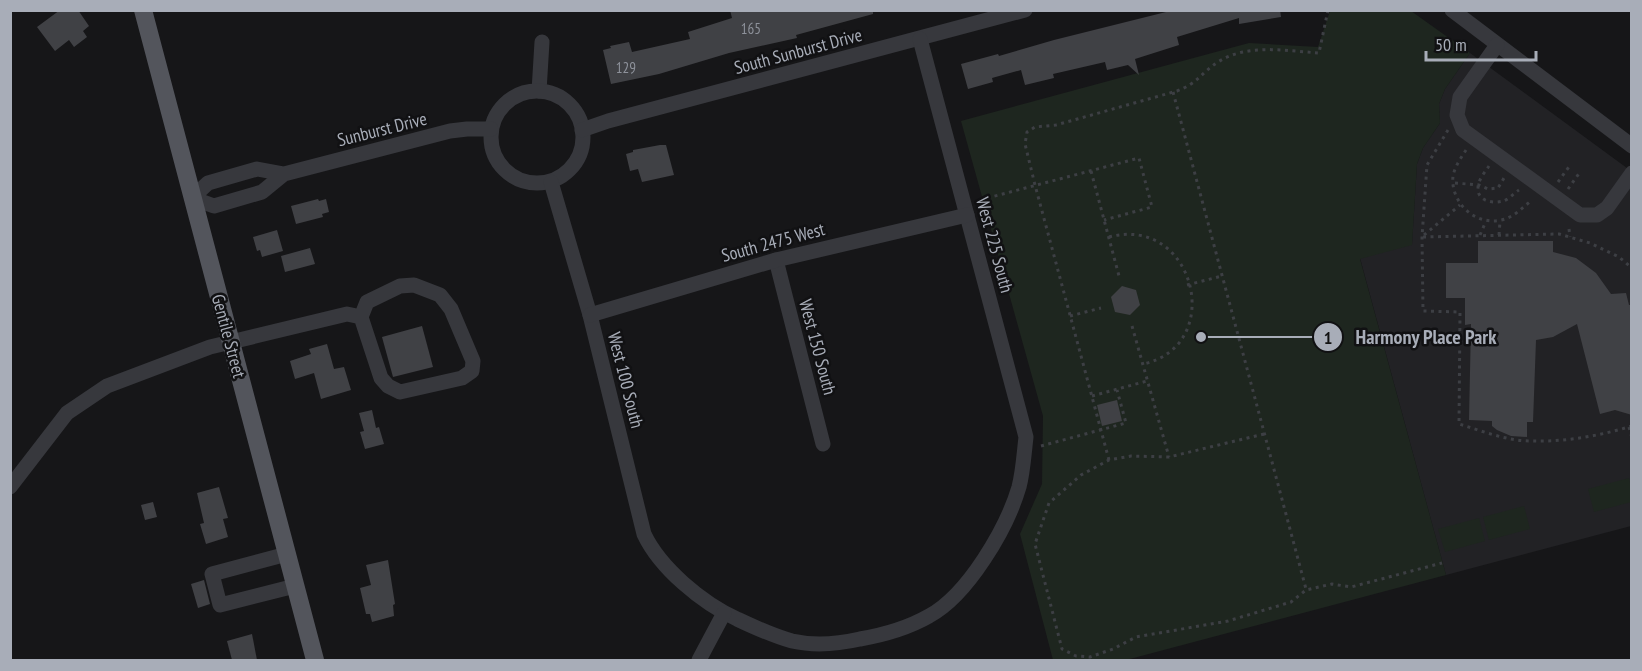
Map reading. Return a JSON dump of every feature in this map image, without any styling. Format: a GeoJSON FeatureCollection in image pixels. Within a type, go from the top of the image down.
{"type":"FeatureCollection","features":[{"type":"Feature","properties":{"kind":"main road","name":"Gentile Street"},"geometry":{"type":"LineString","coordinates":[[143,10],[315,660]]}},
{"type":"Feature","properties":{"kind":"street","name":"South Sunburst Drive"},"geometry":{"type":"LineString","coordinates":[[582,130],[1025,10]]}},
{"type":"Feature","properties":{"kind":"street"},"geometry":{"type":"LineString","coordinates":[[1452,10],[1632,146]]}},
{"type":"Feature","properties":{"kind":"street","name":"West 225 South"},"geometry":{"type":"LineString","coordinates":[[724,613],[792,641],[833,643],[889,633],[930,616],[962,590],[990,548],[1013,506],[1020,484],[1026,437],[920,39]]}},
{"type":"Feature","properties":{"kind":"street"},"geometry":{"type":"LineString","coordinates":[[539,91],[542,42]]}},
{"type":"Feature","properties":{"kind":"street"},"geometry":{"type":"LineString","coordinates":[[1497,45],[1460,97],[1457,115],[1462,130],[1580,215],[1597,215],[1607,208],[1632,173]]}},
{"type":"Feature","properties":{"kind":"street"},"geometry":{"type":"LineString","coordinates":[[539,91],[554,95],[567,103],[577,116],[582,130],[579,156],[567,171],[551,182],[535,183],[520,180],[506,172],[496,160],[491,145],[491,129],[500,111],[514,98],[526,93],[539,91]]}},
{"type":"Feature","properties":{"kind":"street","name":"Sunburst Drive"},"geometry":{"type":"LineString","coordinates":[[284,174],[262,192],[217,206],[192,198],[208,183],[257,169],[284,174],[450,132],[491,129]]}},
{"type":"Feature","properties":{"kind":"street","name":"West 100 South"},"geometry":{"type":"LineString","coordinates":[[551,182],[590,315],[644,534],[650,546],[679,578],[695,593],[724,613]]}},
{"type":"Feature","properties":{"kind":"street","name":"South 2475 West"},"geometry":{"type":"LineString","coordinates":[[590,315],[776,260],[967,215]]}},
{"type":"Feature","properties":{"kind":"street","name":"West 150 South"},"geometry":{"type":"LineString","coordinates":[[776,260],[824,444]]}},
{"type":"Feature","properties":{"kind":"street"},"geometry":{"type":"LineString","coordinates":[[414,285],[440,295],[452,309],[473,362],[472,371],[462,378],[400,392],[388,386],[381,378],[361,317],[367,302],[400,286],[414,285]]}},
{"type":"Feature","properties":{"kind":"street"},"geometry":{"type":"LineString","coordinates":[[10,487],[67,413],[106,386],[210,347],[347,314],[361,317]]}},
{"type":"Feature","properties":{"kind":"street"},"geometry":{"type":"LineString","coordinates":[[287,554],[212,573],[217,595],[220,605],[295,586]]}},
{"type":"Feature","properties":{"kind":"street"},"geometry":{"type":"LineString","coordinates":[[699,660],[724,613]]}},
{"type":"Feature","properties":{"kind":"path"},"geometry":{"type":"LineString","coordinates":[[1109,460],[1035,186],[1025,144],[1027,132],[1035,127],[1056,125],[1193,86],[1208,69],[1222,60],[1247,52],[1271,49],[1319,53],[1328,10]]}},
{"type":"Feature","properties":{"kind":"path"},"geometry":{"type":"LineString","coordinates":[[1173,92],[1306,590]]}},
{"type":"Feature","properties":{"kind":"path"},"geometry":{"type":"LineString","coordinates":[[1448,130],[1427,165],[1422,237],[1423,311],[1460,312],[1459,424],[1503,437],[1531,441],[1581,438],[1630,427],[1632,438]]}},
{"type":"Feature","properties":{"kind":"path"},"geometry":{"type":"LineString","coordinates":[[1467,149],[1453,176],[1455,193],[1461,205],[1471,215],[1486,221],[1500,221],[1515,215],[1532,200]]}},
{"type":"Feature","properties":{"kind":"path"},"geometry":{"type":"LineString","coordinates":[[980,200],[1139,158],[1152,207],[1104,220]]}},
{"type":"Feature","properties":{"kind":"path"},"geometry":{"type":"LineString","coordinates":[[1557,183],[1571,164]]}},
{"type":"Feature","properties":{"kind":"path"},"geometry":{"type":"LineString","coordinates":[[1489,166],[1479,184],[1480,197],[1487,202],[1504,201],[1519,190]]}},
{"type":"Feature","properties":{"kind":"path"},"geometry":{"type":"LineString","coordinates":[[1091,171],[1119,276]]}},
{"type":"Feature","properties":{"kind":"path"},"geometry":{"type":"LineString","coordinates":[[1567,190],[1580,172]]}},
{"type":"Feature","properties":{"kind":"path"},"geometry":{"type":"LineString","coordinates":[[1454,183],[1479,184],[1488,189],[1498,188],[1504,178]]}},
{"type":"Feature","properties":{"kind":"path"},"geometry":{"type":"LineString","coordinates":[[1422,237],[1461,205]]}},
{"type":"Feature","properties":{"kind":"path"},"geometry":{"type":"LineString","coordinates":[[1480,236],[1486,221]]}},
{"type":"Feature","properties":{"kind":"path"},"geometry":{"type":"LineString","coordinates":[[1499,235],[1500,221]]}},
{"type":"Feature","properties":{"kind":"path"},"geometry":{"type":"LineString","coordinates":[[1569,229],[1570,237]]}},
{"type":"Feature","properties":{"kind":"path"},"geometry":{"type":"LineString","coordinates":[[1422,237],[1559,234],[1590,243],[1619,257],[1632,268]]}},
{"type":"Feature","properties":{"kind":"path"},"geometry":{"type":"LineString","coordinates":[[1109,237],[1138,235],[1152,239],[1174,254],[1186,272],[1193,297],[1190,320],[1183,338],[1168,353],[1154,362],[1143,364]]}},
{"type":"Feature","properties":{"kind":"path"},"geometry":{"type":"LineString","coordinates":[[1189,284],[1222,276]]}},
{"type":"Feature","properties":{"kind":"path"},"geometry":{"type":"LineString","coordinates":[[1070,316],[1101,308]]}},
{"type":"Feature","properties":{"kind":"path"},"geometry":{"type":"LineString","coordinates":[[1132,326],[1169,457]]}},
{"type":"Feature","properties":{"kind":"path"},"geometry":{"type":"LineString","coordinates":[[1092,396],[1147,381]]}},
{"type":"Feature","properties":{"kind":"path"},"geometry":{"type":"LineString","coordinates":[[1041,446],[1126,423],[1117,390]]}},
{"type":"Feature","properties":{"kind":"path"},"geometry":{"type":"LineString","coordinates":[[1264,435],[1169,457],[1131,456],[1109,460],[1081,475],[1049,503],[1035,544],[1062,649],[1076,656],[1090,657],[1113,650],[1136,637],[1228,621],[1291,602],[1306,590],[1332,584],[1351,587],[1442,563]]}},
{"type":"Feature","properties":{"kind":"shaded area"},"geometry":{"type":"Polygon","coordinates":[[[1330,11],[1411,11],[1470,53],[1445,89],[1439,104],[1440,123],[1423,148],[1417,164],[1412,245],[1360,259],[1446,575],[1126,660],[1053,660],[1020,534],[1042,484],[1043,416],[961,121],[1249,43],[1318,47],[1330,11]]]}},
{"type":"Feature","properties":{"kind":"shaded area"},"geometry":{"type":"Polygon","coordinates":[[[1470,53],[1631,171],[1631,526],[1446,575],[1360,258],[1412,244],[1417,164],[1423,148],[1440,123],[1439,104],[1445,89],[1470,53]]]}},
{"type":"Feature","properties":{"kind":"shaded area"},"geometry":{"type":"Polygon","coordinates":[[[1629,478],[1631,502],[1594,512],[1588,489],[1629,478]]]}},
{"type":"Feature","properties":{"kind":"shaded area"},"geometry":{"type":"Polygon","coordinates":[[[1524,506],[1530,529],[1489,540],[1483,517],[1524,506]]]}},
{"type":"Feature","properties":{"kind":"shaded area"},"geometry":{"type":"Polygon","coordinates":[[[1479,518],[1485,541],[1445,552],[1438,529],[1479,518]]]}},
{"type":"Feature","properties":{"kind":"building"},"geometry":{"type":"Polygon","coordinates":[[[60,10],[78,10],[89,26],[83,31],[87,37],[74,47],[69,40],[55,51],[37,27],[60,10]]]}},
{"type":"Feature","properties":{"kind":"building"},"geometry":{"type":"Polygon","coordinates":[[[730,10],[873,10],[873,14],[796,35],[797,38],[729,53],[659,74],[611,84],[603,50],[629,42],[632,52],[690,39],[688,32],[732,18],[730,10]]]}},
{"type":"Feature","properties":{"kind":"building"},"geometry":{"type":"Polygon","coordinates":[[[1174,10],[1280,10],[1281,17],[1239,24],[1239,18],[1177,37],[1179,45],[1135,59],[1139,75],[1128,65],[1107,70],[1105,62],[1053,74],[1054,78],[1025,85],[1021,70],[992,78],[993,82],[968,89],[961,64],[1174,10]]]}},
{"type":"Feature","properties":{"kind":"building"},"geometry":{"type":"Polygon","coordinates":[[[666,145],[674,175],[642,182],[638,169],[630,171],[626,154],[633,150],[666,145]]]}},
{"type":"Feature","properties":{"kind":"building"},"geometry":{"type":"Polygon","coordinates":[[[318,199],[319,201],[326,199],[329,212],[322,214],[323,217],[296,224],[291,206],[318,199]]]}},
{"type":"Feature","properties":{"kind":"building"},"geometry":{"type":"Polygon","coordinates":[[[277,230],[283,251],[262,257],[260,250],[257,251],[253,237],[277,230]]]}},
{"type":"Feature","properties":{"kind":"building"},"geometry":{"type":"Polygon","coordinates":[[[1478,241],[1553,241],[1553,252],[1576,258],[1596,273],[1611,294],[1626,293],[1629,305],[1632,305],[1632,415],[1615,410],[1600,414],[1577,324],[1553,337],[1536,340],[1533,422],[1527,422],[1527,437],[1511,436],[1497,430],[1492,426],[1492,421],[1469,420],[1471,324],[1465,325],[1465,298],[1446,298],[1446,263],[1478,263],[1478,241]]]}},
{"type":"Feature","properties":{"kind":"building"},"geometry":{"type":"Polygon","coordinates":[[[310,248],[315,264],[285,272],[281,256],[310,248]]]}},
{"type":"Feature","properties":{"kind":"building"},"geometry":{"type":"Polygon","coordinates":[[[1122,286],[1136,290],[1140,305],[1130,315],[1115,312],[1111,297],[1122,286]]]}},
{"type":"Feature","properties":{"kind":"building"},"geometry":{"type":"Polygon","coordinates":[[[422,326],[433,367],[393,377],[382,337],[422,326]]]}},
{"type":"Feature","properties":{"kind":"building"},"geometry":{"type":"Polygon","coordinates":[[[327,344],[334,369],[344,367],[351,390],[321,399],[314,373],[295,379],[290,361],[311,354],[309,349],[327,344]]]}},
{"type":"Feature","properties":{"kind":"building"},"geometry":{"type":"Polygon","coordinates":[[[1117,400],[1122,421],[1102,426],[1097,405],[1117,400]]]}},
{"type":"Feature","properties":{"kind":"building"},"geometry":{"type":"Polygon","coordinates":[[[372,410],[376,428],[379,427],[384,444],[365,449],[360,432],[364,431],[359,413],[372,410]]]}},
{"type":"Feature","properties":{"kind":"building"},"geometry":{"type":"Polygon","coordinates":[[[219,487],[228,518],[223,519],[228,537],[206,544],[200,524],[204,523],[197,493],[219,487]]]}},
{"type":"Feature","properties":{"kind":"building"},"geometry":{"type":"Polygon","coordinates":[[[153,502],[157,517],[145,520],[141,505],[153,502]]]}},
{"type":"Feature","properties":{"kind":"building"},"geometry":{"type":"Polygon","coordinates":[[[388,560],[395,604],[393,605],[394,616],[372,622],[370,614],[366,614],[360,588],[371,585],[366,565],[388,560]]]}},
{"type":"Feature","properties":{"kind":"building"},"geometry":{"type":"Polygon","coordinates":[[[204,580],[210,604],[198,608],[191,584],[204,580]]]}},
{"type":"Feature","properties":{"kind":"building"},"geometry":{"type":"Polygon","coordinates":[[[252,634],[257,660],[232,660],[227,641],[252,634]]]}},
{"type":"Feature","properties":{"kind":"place","name":"Harmony Place Park"},"geometry":{"type":"Point","coordinates":[1201,337]}}]}
